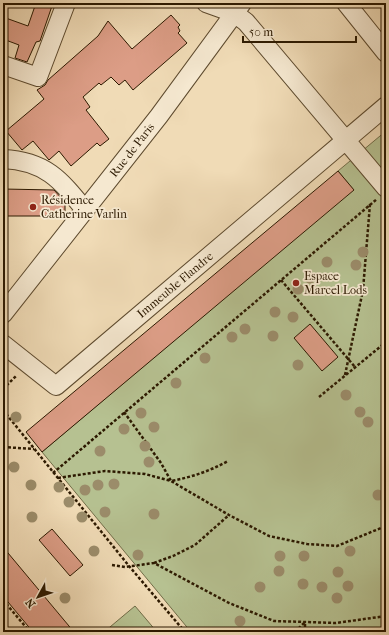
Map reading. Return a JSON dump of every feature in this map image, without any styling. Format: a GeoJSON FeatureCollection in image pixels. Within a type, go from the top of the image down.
{"type":"FeatureCollection","features":[{"type":"Feature","properties":{"kind":"street"},"geometry":{"type":"LineString","coordinates":[[3,65],[38,77],[66,3]]}},
{"type":"Feature","properties":{"kind":"street"},"geometry":{"type":"LineString","coordinates":[[206,3],[238,8],[246,22],[346,140],[383,192]]}},
{"type":"Feature","properties":{"kind":"street"},"geometry":{"type":"LineString","coordinates":[[346,3],[386,53]]}},
{"type":"Feature","properties":{"kind":"street","name":"Rue de Paris"},"geometry":{"type":"LineString","coordinates":[[3,314],[159,116],[238,8]]}},
{"type":"Feature","properties":{"kind":"street"},"geometry":{"type":"LineString","coordinates":[[346,140],[386,106]]}},
{"type":"Feature","properties":{"kind":"street","name":"Immeuble Flandre"},"geometry":{"type":"LineString","coordinates":[[3,344],[56,386],[346,140]]}},
{"type":"Feature","properties":{"kind":"street"},"geometry":{"type":"LineString","coordinates":[[3,159],[33,163],[49,171],[68,189],[85,210]]}},
{"type":"Feature","properties":{"kind":"path"},"geometry":{"type":"LineString","coordinates":[[53,473],[383,192]]}},
{"type":"Feature","properties":{"kind":"path"},"geometry":{"type":"LineString","coordinates":[[345,375],[363,290],[370,204]]}},
{"type":"Feature","properties":{"kind":"path"},"geometry":{"type":"LineString","coordinates":[[281,280],[355,367]]}},
{"type":"Feature","properties":{"kind":"path"},"geometry":{"type":"LineString","coordinates":[[319,397],[386,342]]}},
{"type":"Feature","properties":{"kind":"path"},"geometry":{"type":"LineString","coordinates":[[3,410],[129,566],[185,632]]}},
{"type":"Feature","properties":{"kind":"path"},"geometry":{"type":"LineString","coordinates":[[124,412],[161,464],[171,481]]}},
{"type":"Feature","properties":{"kind":"path"},"geometry":{"type":"LineString","coordinates":[[3,447],[34,449]]}},
{"type":"Feature","properties":{"kind":"path"},"geometry":{"type":"LineString","coordinates":[[171,481],[212,470],[228,461]]}},
{"type":"Feature","properties":{"kind":"path"},"geometry":{"type":"LineString","coordinates":[[58,478],[105,471],[145,474],[171,481],[229,515],[269,536],[307,544],[337,546],[386,526]]}},
{"type":"Feature","properties":{"kind":"path"},"geometry":{"type":"LineString","coordinates":[[112,565],[129,566],[154,563],[173,556],[196,545],[229,515]]}},
{"type":"Feature","properties":{"kind":"path"},"geometry":{"type":"LineString","coordinates":[[154,563],[229,602],[274,621],[336,623],[386,616]]}},
{"type":"Feature","properties":{"kind":"path"},"geometry":{"type":"LineString","coordinates":[[3,600],[30,632]]}},
{"type":"Feature","properties":{"kind":"path"},"geometry":{"type":"LineString","coordinates":[[295,632],[305,622]]}},
{"type":"Feature","properties":{"kind":"path"},"geometry":{"type":"LineString","coordinates":[[305,622],[305,632]]}},
{"type":"Feature","properties":{"kind":"green space","name":"Espace Marcel Lods"},"geometry":{"type":"Polygon","coordinates":[[[386,131],[386,632],[191,632],[42,452],[353,189],[338,171],[386,131]]]}},
{"type":"Feature","properties":{"kind":"green space"},"geometry":{"type":"Polygon","coordinates":[[[135,606],[157,632],[104,632],[135,606]]]}},
{"type":"Feature","properties":{"kind":"building"},"geometry":{"type":"Polygon","coordinates":[[[36,3],[53,3],[40,41],[36,42],[27,62],[15,58],[19,45],[3,39],[3,17],[28,26],[36,3]]]}},
{"type":"Feature","properties":{"kind":"building"},"geometry":{"type":"Polygon","coordinates":[[[171,15],[180,25],[178,27],[180,31],[178,33],[187,43],[133,90],[125,80],[119,85],[111,77],[101,85],[99,83],[83,97],[90,107],[86,110],[109,139],[100,146],[97,143],[71,166],[59,151],[49,160],[33,141],[22,150],[6,131],[44,99],[37,90],[45,85],[48,80],[98,36],[108,21],[132,49],[171,15]]]}},
{"type":"Feature","properties":{"kind":"building"},"geometry":{"type":"Polygon","coordinates":[[[338,171],[354,190],[42,452],[26,432],[338,171]]]}},
{"type":"Feature","properties":{"kind":"building","name":"Résidence Catherine Varlin"},"geometry":{"type":"Polygon","coordinates":[[[3,189],[54,190],[65,202],[65,216],[3,216],[3,189]]]}},
{"type":"Feature","properties":{"kind":"building"},"geometry":{"type":"Polygon","coordinates":[[[310,324],[338,357],[322,371],[294,338],[310,324]]]}},
{"type":"Feature","properties":{"kind":"building"},"geometry":{"type":"Polygon","coordinates":[[[52,529],[83,565],[70,576],[39,540],[52,529]]]}},
{"type":"Feature","properties":{"kind":"building"},"geometry":{"type":"Polygon","coordinates":[[[3,547],[74,632],[33,632],[3,596],[3,547]]]}},
{"type":"Feature","properties":{"kind":"place","name":"Résidence Catherine Varlin"},"geometry":{"type":"Point","coordinates":[33,207]}},
{"type":"Feature","properties":{"kind":"place","name":"Espace Marcel Lods"},"geometry":{"type":"Point","coordinates":[296,283]}}]}
